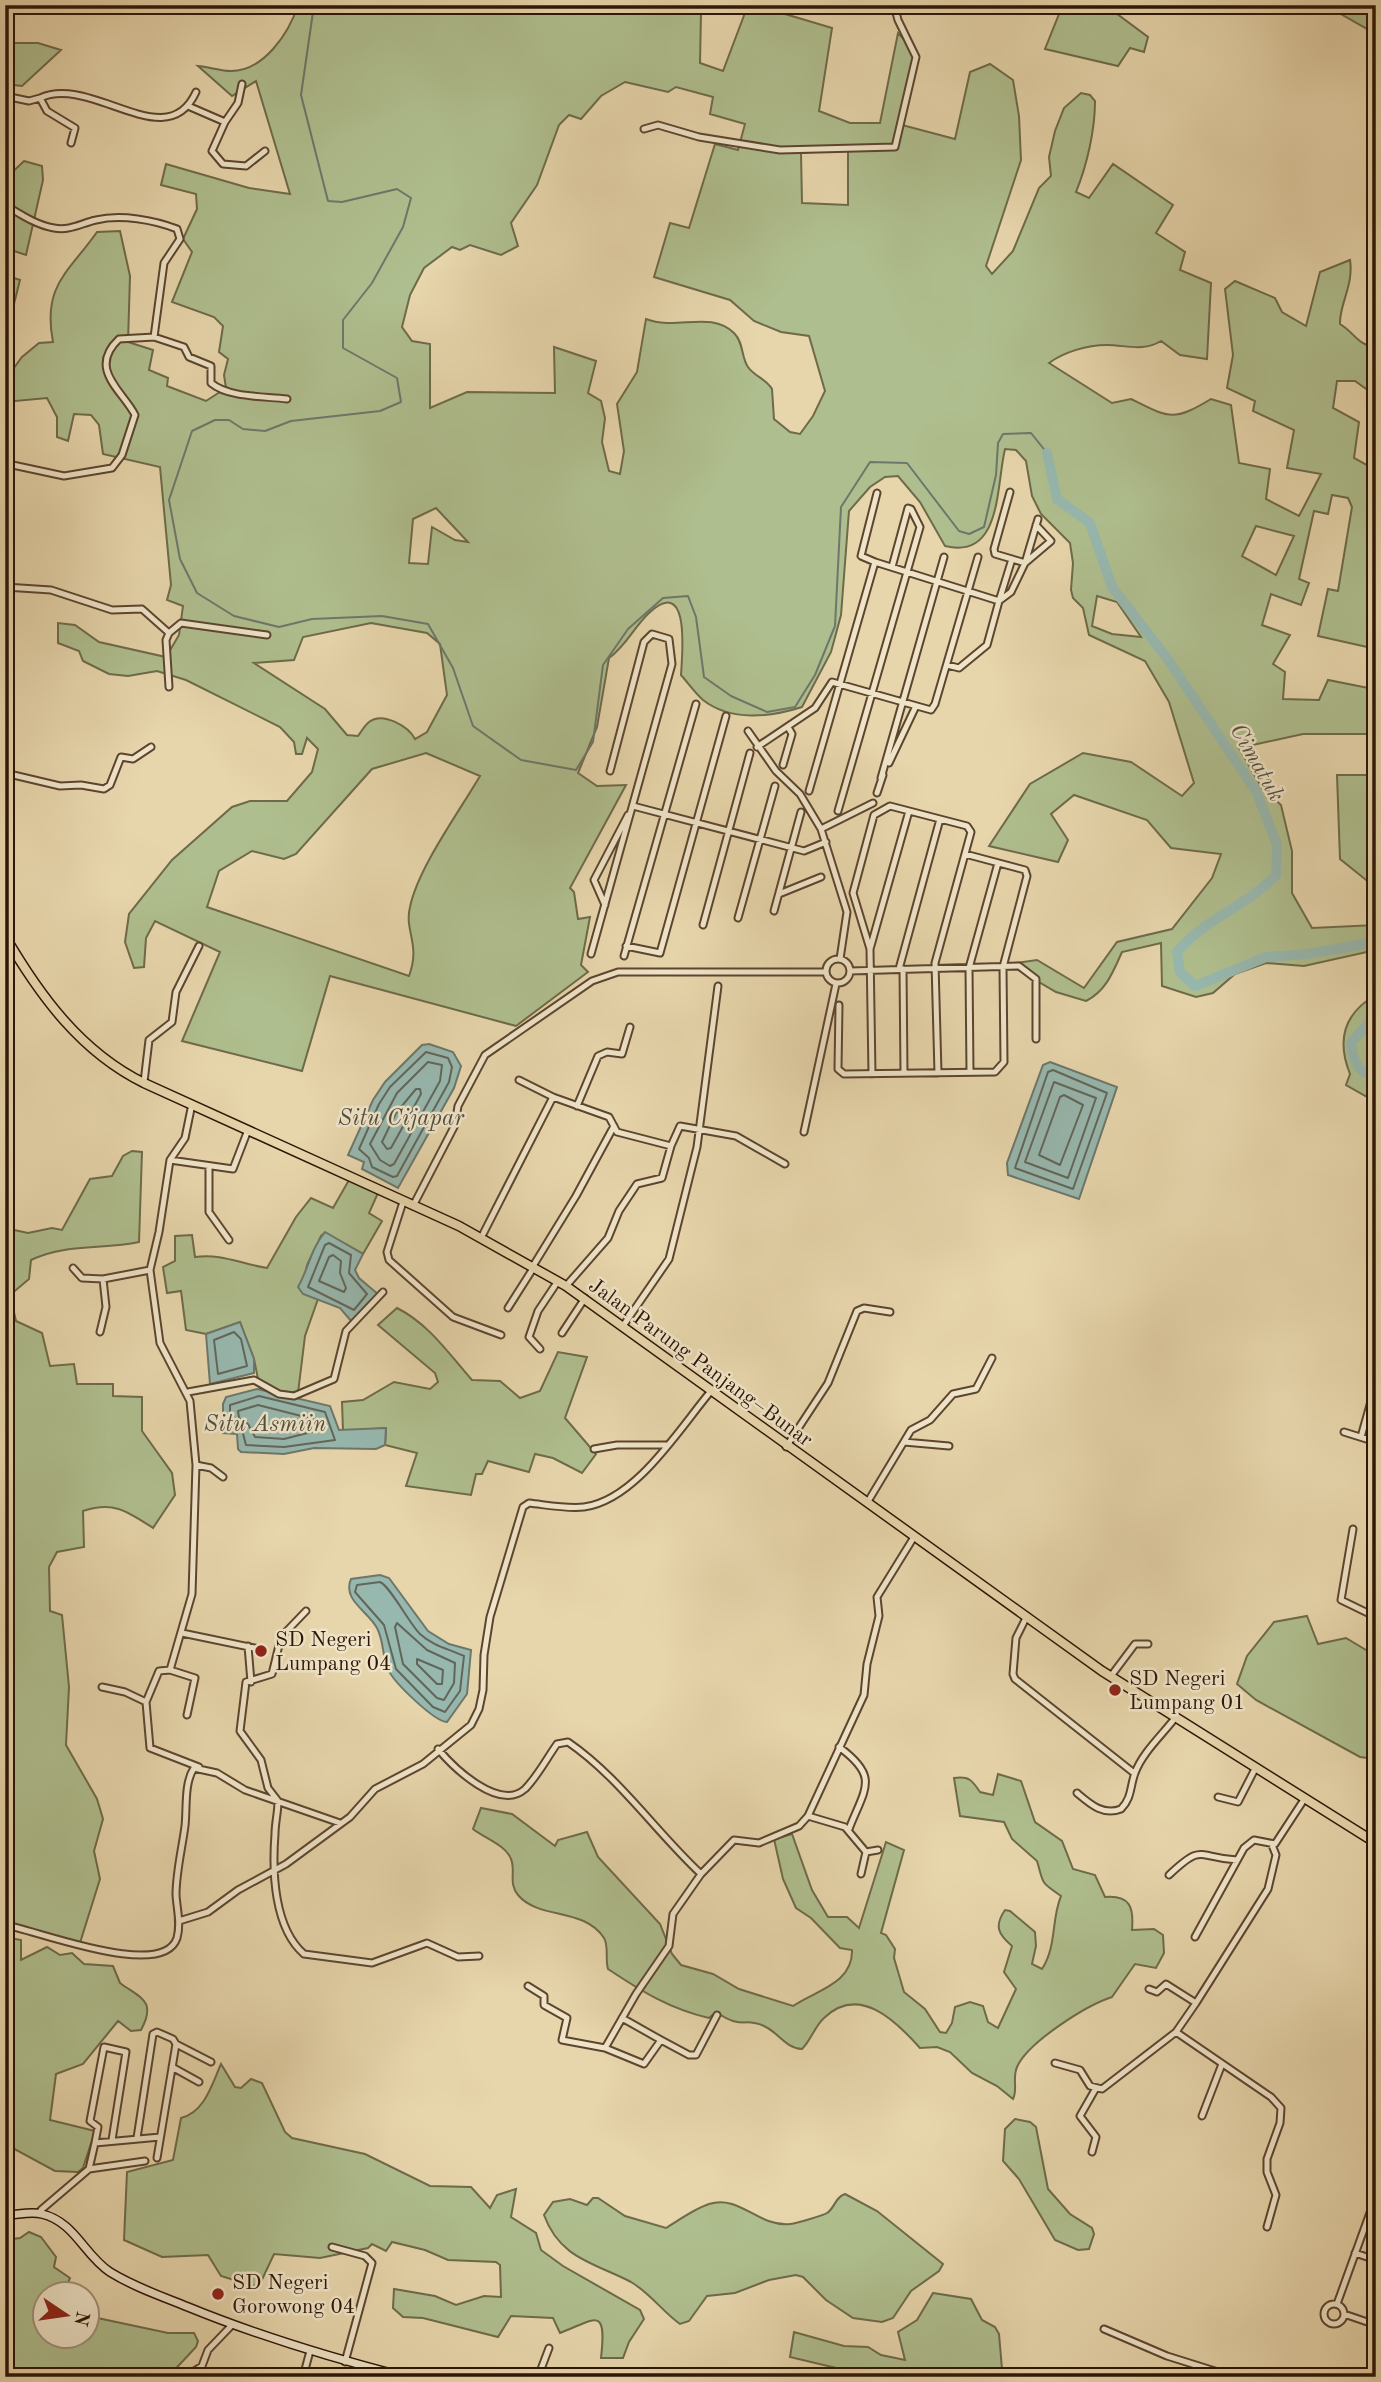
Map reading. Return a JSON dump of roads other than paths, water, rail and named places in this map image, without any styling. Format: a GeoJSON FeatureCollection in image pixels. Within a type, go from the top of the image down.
{"type":"FeatureCollection","features":[{"type":"Feature","properties":{"kind":"main road","name":"Jalan Parung Panjang–Bunar"},"geometry":{"type":"LineString","coordinates":[[5,936],[69,1027],[104,1061],[144,1083],[481,1238],[562,1284],[786,1447],[1111,1676],[1376,1843]]}},
{"type":"Feature","properties":{"kind":"street"},"geometry":{"type":"LineString","coordinates":[[702,5],[723,5]]}},
{"type":"Feature","properties":{"kind":"street"},"geometry":{"type":"LineString","coordinates":[[645,129],[658,125],[699,137],[780,150],[895,147],[916,52],[901,30],[894,5]]}},
{"type":"Feature","properties":{"kind":"street"},"geometry":{"type":"LineString","coordinates":[[242,84],[238,103],[225,122],[212,151],[223,164],[246,166],[265,151]]}},
{"type":"Feature","properties":{"kind":"street"},"geometry":{"type":"LineString","coordinates":[[5,96],[29,101],[59,93],[81,94],[156,119],[177,115],[188,106],[196,92]]}},
{"type":"Feature","properties":{"kind":"street"},"geometry":{"type":"LineString","coordinates":[[40,98],[47,111],[75,128],[71,143]]}},
{"type":"Feature","properties":{"kind":"street"},"geometry":{"type":"LineString","coordinates":[[188,106],[225,122]]}},
{"type":"Feature","properties":{"kind":"street"},"geometry":{"type":"LineString","coordinates":[[5,205],[37,223],[55,229],[117,217],[177,229],[180,239],[164,263],[154,338]]}},
{"type":"Feature","properties":{"kind":"street"},"geometry":{"type":"LineString","coordinates":[[5,466],[8,464],[64,476],[112,468],[122,455],[135,415],[113,385],[107,369],[110,351],[120,339],[154,338],[184,347],[189,357],[211,366],[211,383],[215,386],[232,393],[287,399]]}},
{"type":"Feature","properties":{"kind":"street"},"geometry":{"type":"LineString","coordinates":[[1010,492],[994,549],[995,554],[1025,564]]}},
{"type":"Feature","properties":{"kind":"street"},"geometry":{"type":"LineString","coordinates":[[877,493],[861,556],[999,601]]}},
{"type":"Feature","properties":{"kind":"street"},"geometry":{"type":"LineString","coordinates":[[838,811],[920,527],[908,508],[892,567]]}},
{"type":"Feature","properties":{"kind":"street"},"geometry":{"type":"LineString","coordinates":[[999,601],[1011,592],[1025,564],[1037,522],[1051,541],[1025,564]]}},
{"type":"Feature","properties":{"kind":"street"},"geometry":{"type":"LineString","coordinates":[[877,793],[944,557]]}},
{"type":"Feature","properties":{"kind":"street"},"geometry":{"type":"LineString","coordinates":[[757,747],[815,708],[828,684],[841,683],[931,710],[936,704],[978,557]]}},
{"type":"Feature","properties":{"kind":"street"},"geometry":{"type":"LineString","coordinates":[[947,665],[958,668],[987,645],[1012,559]]}},
{"type":"Feature","properties":{"kind":"street"},"geometry":{"type":"LineString","coordinates":[[809,791],[875,562]]}},
{"type":"Feature","properties":{"kind":"street"},"geometry":{"type":"LineString","coordinates":[[5,586],[51,590],[112,610],[142,610],[169,633]]}},
{"type":"Feature","properties":{"kind":"street"},"geometry":{"type":"LineString","coordinates":[[169,687],[165,654],[169,633],[181,624],[189,622],[267,635]]}},
{"type":"Feature","properties":{"kind":"street"},"geometry":{"type":"LineString","coordinates":[[591,954],[672,664],[669,639],[652,634],[644,642],[610,771]]}},
{"type":"Feature","properties":{"kind":"street"},"geometry":{"type":"LineString","coordinates":[[624,956],[696,704]]}},
{"type":"Feature","properties":{"kind":"street"},"geometry":{"type":"LineString","coordinates":[[881,778],[916,706]]}},
{"type":"Feature","properties":{"kind":"street"},"geometry":{"type":"LineString","coordinates":[[626,946],[660,953],[726,716]]}},
{"type":"Feature","properties":{"kind":"street"},"geometry":{"type":"LineString","coordinates":[[783,765],[792,734],[788,727]]}},
{"type":"Feature","properties":{"kind":"street"},"geometry":{"type":"LineString","coordinates":[[748,732],[757,747],[800,794],[821,829],[847,912],[840,959]]}},
{"type":"Feature","properties":{"kind":"street"},"geometry":{"type":"LineString","coordinates":[[5,773],[60,786],[80,785],[104,789],[110,785],[121,757],[133,759],[151,747]]}},
{"type":"Feature","properties":{"kind":"street"},"geometry":{"type":"LineString","coordinates":[[703,925],[750,753]]}},
{"type":"Feature","properties":{"kind":"street"},"geometry":{"type":"LineString","coordinates":[[738,918],[775,786]]}},
{"type":"Feature","properties":{"kind":"street"},"geometry":{"type":"LineString","coordinates":[[821,829],[873,803]]}},
{"type":"Feature","properties":{"kind":"street"},"geometry":{"type":"LineString","coordinates":[[633,806],[791,849],[804,851],[826,842]]}},
{"type":"Feature","properties":{"kind":"street"},"geometry":{"type":"LineString","coordinates":[[605,905],[594,880],[633,806]]}},
{"type":"Feature","properties":{"kind":"street"},"geometry":{"type":"LineString","coordinates":[[870,949],[853,893],[876,813],[890,806],[970,829],[936,968],[938,1073]]}},
{"type":"Feature","properties":{"kind":"street"},"geometry":{"type":"LineString","coordinates":[[872,1074],[870,949],[909,811]]}},
{"type":"Feature","properties":{"kind":"street"},"geometry":{"type":"LineString","coordinates":[[774,911],[801,812]]}},
{"type":"Feature","properties":{"kind":"street"},"geometry":{"type":"LineString","coordinates":[[904,1073],[902,969],[940,819]]}},
{"type":"Feature","properties":{"kind":"street"},"geometry":{"type":"LineString","coordinates":[[839,1005],[838,1069],[844,1074],[995,1072],[1004,1062],[1003,967],[1027,876],[1025,870],[965,854]]}},
{"type":"Feature","properties":{"kind":"street"},"geometry":{"type":"LineString","coordinates":[[970,1072],[969,968],[998,863]]}},
{"type":"Feature","properties":{"kind":"street"},"geometry":{"type":"LineString","coordinates":[[779,894],[821,877]]}},
{"type":"Feature","properties":{"kind":"street"},"geometry":{"type":"LineString","coordinates":[[144,1083],[149,1040],[172,1023],[176,992],[199,946]]}},
{"type":"Feature","properties":{"kind":"street"},"geometry":{"type":"LineString","coordinates":[[840,959],[847,963],[850,971],[844,982],[836,984],[828,980],[825,972],[831,960],[840,959]]}},
{"type":"Feature","properties":{"kind":"street"},"geometry":{"type":"LineString","coordinates":[[850,971],[1019,966],[1036,979],[1036,1039]]}},
{"type":"Feature","properties":{"kind":"street"},"geometry":{"type":"LineString","coordinates":[[413,1206],[456,1125],[458,1106],[485,1055],[592,981],[618,972],[825,972]]}},
{"type":"Feature","properties":{"kind":"street"},"geometry":{"type":"LineString","coordinates":[[804,1132],[836,984]]}},
{"type":"Feature","properties":{"kind":"street"},"geometry":{"type":"LineString","coordinates":[[623,1326],[669,1259],[697,1147],[718,986]]}},
{"type":"Feature","properties":{"kind":"street"},"geometry":{"type":"LineString","coordinates":[[577,1106],[598,1056],[607,1052],[622,1054],[630,1027]]}},
{"type":"Feature","properties":{"kind":"street"},"geometry":{"type":"LineString","coordinates":[[519,1080],[554,1097],[609,1117],[617,1132],[671,1146]]}},
{"type":"Feature","properties":{"kind":"street"},"geometry":{"type":"LineString","coordinates":[[481,1238],[554,1097]]}},
{"type":"Feature","properties":{"kind":"street"},"geometry":{"type":"LineString","coordinates":[[170,1670],[192,1594],[196,1465],[188,1392],[160,1343],[150,1270],[170,1160],[185,1138],[192,1104]]}},
{"type":"Feature","properties":{"kind":"street"},"geometry":{"type":"LineString","coordinates":[[508,1308],[576,1196],[614,1126]]}},
{"type":"Feature","properties":{"kind":"street"},"geometry":{"type":"LineString","coordinates":[[540,1349],[529,1337],[538,1311],[608,1238],[619,1211],[637,1184],[662,1178],[680,1126],[737,1136],[785,1164]]}},
{"type":"Feature","properties":{"kind":"street"},"geometry":{"type":"LineString","coordinates":[[170,1160],[233,1169],[248,1130]]}},
{"type":"Feature","properties":{"kind":"street"},"geometry":{"type":"LineString","coordinates":[[209,1167],[209,1212],[229,1240]]}},
{"type":"Feature","properties":{"kind":"street"},"geometry":{"type":"LineString","coordinates":[[403,1202],[387,1252],[389,1260],[453,1317],[501,1335]]}},
{"type":"Feature","properties":{"kind":"street"},"geometry":{"type":"LineString","coordinates":[[74,1268],[82,1278],[103,1279],[150,1270]]}},
{"type":"Feature","properties":{"kind":"street"},"geometry":{"type":"LineString","coordinates":[[100,1332],[106,1307],[103,1279]]}},
{"type":"Feature","properties":{"kind":"street"},"geometry":{"type":"LineString","coordinates":[[188,1392],[254,1380],[279,1394],[294,1396],[334,1379],[346,1331],[383,1292]]}},
{"type":"Feature","properties":{"kind":"street"},"geometry":{"type":"LineString","coordinates":[[562,1333],[584,1298]]}},
{"type":"Feature","properties":{"kind":"street"},"geometry":{"type":"LineString","coordinates":[[786,1447],[828,1383],[857,1311],[864,1308],[890,1312]]}},
{"type":"Feature","properties":{"kind":"street"},"geometry":{"type":"LineString","coordinates":[[867,1503],[911,1430],[930,1420],[953,1394],[975,1390],[992,1358]]}},
{"type":"Feature","properties":{"kind":"street"},"geometry":{"type":"LineString","coordinates":[[1362,1437],[1375,1387]]}},
{"type":"Feature","properties":{"kind":"street"},"geometry":{"type":"LineString","coordinates":[[179,1921],[208,1912],[238,1890],[276,1870],[350,1817],[375,1788],[424,1764],[438,1749],[450,1743],[471,1725],[480,1709],[490,1617],[523,1507],[529,1503],[582,1507],[598,1504],[631,1485],[711,1391]]}},
{"type":"Feature","properties":{"kind":"street"},"geometry":{"type":"LineString","coordinates":[[1344,1432],[1376,1442]]}},
{"type":"Feature","properties":{"kind":"street"},"geometry":{"type":"LineString","coordinates":[[904,1441],[949,1446]]}},
{"type":"Feature","properties":{"kind":"street"},"geometry":{"type":"LineString","coordinates":[[594,1449],[617,1445],[666,1445]]}},
{"type":"Feature","properties":{"kind":"street"},"geometry":{"type":"LineString","coordinates":[[196,1465],[211,1468],[223,1477]]}},
{"type":"Feature","properties":{"kind":"street"},"geometry":{"type":"LineString","coordinates":[[1353,1529],[1341,1600],[1376,1617]]}},
{"type":"Feature","properties":{"kind":"street"},"geometry":{"type":"LineString","coordinates":[[605,2048],[670,1946],[673,1914],[701,1874],[734,1840],[759,1843],[799,1826],[808,1816],[864,1695],[867,1664],[879,1616],[877,1597],[914,1537]]}},
{"type":"Feature","properties":{"kind":"street"},"geometry":{"type":"LineString","coordinates":[[306,1611],[281,1637],[272,1674],[246,1682],[240,1731],[261,1760],[268,1788],[278,1801],[274,1846],[281,1915],[288,1934],[304,1954],[372,1963],[426,1943],[452,1955],[479,1956]]}},
{"type":"Feature","properties":{"kind":"street"},"geometry":{"type":"LineString","coordinates":[[1027,1616],[1016,1638],[1013,1674],[1015,1679],[1134,1773]]}},
{"type":"Feature","properties":{"kind":"street"},"geometry":{"type":"LineString","coordinates":[[182,1633],[259,1649]]}},
{"type":"Feature","properties":{"kind":"street"},"geometry":{"type":"LineString","coordinates":[[1111,1676],[1135,1644],[1148,1644]]}},
{"type":"Feature","properties":{"kind":"street"},"geometry":{"type":"LineString","coordinates":[[248,1646],[251,1682]]}},
{"type":"Feature","properties":{"kind":"street"},"geometry":{"type":"LineString","coordinates":[[187,1715],[195,1678],[170,1670],[156,1673],[146,1702],[150,1748],[199,1767],[239,1788],[340,1823]]}},
{"type":"Feature","properties":{"kind":"street"},"geometry":{"type":"LineString","coordinates":[[102,1687],[125,1692],[146,1702]]}},
{"type":"Feature","properties":{"kind":"street"},"geometry":{"type":"LineString","coordinates":[[1077,1793],[1094,1808],[1115,1811],[1129,1798],[1134,1773],[1175,1718]]}},
{"type":"Feature","properties":{"kind":"street"},"geometry":{"type":"LineString","coordinates":[[438,1749],[471,1782],[506,1795],[523,1790],[557,1744],[568,1742],[605,1773],[701,1874]]}},
{"type":"Feature","properties":{"kind":"street"},"geometry":{"type":"LineString","coordinates":[[839,1747],[861,1763],[866,1773],[865,1787],[849,1829]]}},
{"type":"Feature","properties":{"kind":"street"},"geometry":{"type":"LineString","coordinates":[[5,1925],[82,1946],[156,1956],[174,1945],[179,1921],[177,1883],[188,1787],[191,1772],[199,1767]]}},
{"type":"Feature","properties":{"kind":"street"},"geometry":{"type":"LineString","coordinates":[[1218,1797],[1238,1802],[1256,1767]]}},
{"type":"Feature","properties":{"kind":"street"},"geometry":{"type":"LineString","coordinates":[[1272,1845],[1305,1798]]}},
{"type":"Feature","properties":{"kind":"street"},"geometry":{"type":"LineString","coordinates":[[808,1816],[849,1829],[866,1852],[861,1874]]}},
{"type":"Feature","properties":{"kind":"street"},"geometry":{"type":"LineString","coordinates":[[1195,1937],[1244,1848],[1254,1840],[1272,1845]]}},
{"type":"Feature","properties":{"kind":"street"},"geometry":{"type":"LineString","coordinates":[[1055,2063],[1080,2070],[1086,2082],[1096,2088],[1108,2087],[1176,2032],[1268,1889],[1276,1855],[1272,1845]]}},
{"type":"Feature","properties":{"kind":"street"},"geometry":{"type":"LineString","coordinates":[[866,1852],[878,1850]]}},
{"type":"Feature","properties":{"kind":"street"},"geometry":{"type":"LineString","coordinates":[[1169,1875],[1188,1857],[1198,1853],[1237,1860]]}},
{"type":"Feature","properties":{"kind":"street"},"geometry":{"type":"LineString","coordinates":[[1149,1989],[1157,1992],[1166,1984],[1196,2003]]}},
{"type":"Feature","properties":{"kind":"street"},"geometry":{"type":"LineString","coordinates":[[528,1986],[544,1996],[544,2005],[567,2018],[562,2040],[605,2048],[644,2064],[661,2040]]}},
{"type":"Feature","properties":{"kind":"street"},"geometry":{"type":"LineString","coordinates":[[622,2018],[689,2055],[696,2054],[717,2015]]}},
{"type":"Feature","properties":{"kind":"street"},"geometry":{"type":"LineString","coordinates":[[137,2138],[153,2035],[157,2032],[173,2039],[176,2044],[211,2062]]}},
{"type":"Feature","properties":{"kind":"street"},"geometry":{"type":"LineString","coordinates":[[1176,2032],[1271,2097],[1281,2108],[1280,2123],[1267,2159],[1267,2172],[1276,2195],[1267,2227]]}},
{"type":"Feature","properties":{"kind":"street"},"geometry":{"type":"LineString","coordinates":[[157,2158],[176,2044]]}},
{"type":"Feature","properties":{"kind":"street"},"geometry":{"type":"LineString","coordinates":[[89,2169],[98,2127],[90,2121],[104,2047],[126,2052],[112,2140]]}},
{"type":"Feature","properties":{"kind":"street"},"geometry":{"type":"LineString","coordinates":[[1202,2116],[1222,2064]]}},
{"type":"Feature","properties":{"kind":"street"},"geometry":{"type":"LineString","coordinates":[[172,2067],[199,2082]]}},
{"type":"Feature","properties":{"kind":"street"},"geometry":{"type":"LineString","coordinates":[[1092,2152],[1096,2137],[1080,2116],[1096,2088]]}},
{"type":"Feature","properties":{"kind":"street"},"geometry":{"type":"LineString","coordinates":[[95,2143],[160,2137]]}},
{"type":"Feature","properties":{"kind":"street"},"geometry":{"type":"LineString","coordinates":[[41,2210],[89,2169],[145,2161]]}},
{"type":"Feature","properties":{"kind":"street"},"geometry":{"type":"LineString","coordinates":[[1337,2304],[1376,2196]]}},
{"type":"Feature","properties":{"kind":"street"},"geometry":{"type":"LineString","coordinates":[[5,2215],[41,2213],[60,2221],[75,2233],[98,2263],[128,2283],[232,2325],[345,2362],[407,2377]]}},
{"type":"Feature","properties":{"kind":"street"},"geometry":{"type":"LineString","coordinates":[[332,2247],[365,2256],[372,2263],[345,2362]]}},
{"type":"Feature","properties":{"kind":"street"},"geometry":{"type":"LineString","coordinates":[[1355,2253],[1376,2260]]}},
{"type":"Feature","properties":{"kind":"street"},"geometry":{"type":"LineString","coordinates":[[1337,2304],[1344,2314],[1376,2325]]}},
{"type":"Feature","properties":{"kind":"street"},"geometry":{"type":"LineString","coordinates":[[1337,2304],[1326,2308],[1327,2320],[1336,2323],[1344,2314]]}},
{"type":"Feature","properties":{"kind":"street"},"geometry":{"type":"LineString","coordinates":[[185,2377],[202,2367],[208,2350],[232,2325]]}},
{"type":"Feature","properties":{"kind":"street"},"geometry":{"type":"LineString","coordinates":[[1104,2329],[1167,2356],[1234,2377]]}},
{"type":"Feature","properties":{"kind":"street"},"geometry":{"type":"LineString","coordinates":[[538,2377],[549,2348]]}},
{"type":"Feature","properties":{"kind":"street"},"geometry":{"type":"LineString","coordinates":[[303,2377],[310,2351]]}},
{"type":"Feature","properties":{"kind":"water","name":"Situ Cijapar"},"geometry":{"type":"Polygon","coordinates":[[[429,1044],[453,1052],[461,1066],[454,1088],[398,1188],[362,1169],[364,1162],[348,1155],[373,1100],[385,1082],[422,1045],[429,1044]]]}},
{"type":"Feature","properties":{"kind":"water"},"geometry":{"type":"Polygon","coordinates":[[[1050,1062],[1117,1087],[1079,1199],[1008,1175],[1007,1163],[1043,1065],[1050,1062]]]}},
{"type":"Feature","properties":{"kind":"water"},"geometry":{"type":"Polygon","coordinates":[[[325,1232],[363,1254],[355,1270],[359,1278],[379,1295],[352,1322],[340,1308],[303,1294],[298,1287],[316,1245],[325,1232]]]}},
{"type":"Feature","properties":{"kind":"water"},"geometry":{"type":"Polygon","coordinates":[[[240,1322],[254,1359],[254,1373],[210,1384],[206,1334],[240,1322]]]}},
{"type":"Feature","properties":{"kind":"water","name":"Situ Asmiin"},"geometry":{"type":"Polygon","coordinates":[[[257,1389],[330,1406],[339,1430],[386,1428],[385,1445],[376,1449],[314,1448],[284,1454],[241,1452],[238,1449],[237,1434],[223,1433],[223,1404],[226,1397],[257,1389]]]}},
{"type":"Feature","properties":{"kind":"water"},"geometry":{"type":"Polygon","coordinates":[[[380,1575],[389,1578],[428,1631],[449,1644],[471,1650],[467,1694],[447,1722],[424,1709],[391,1675],[377,1628],[350,1593],[351,1579],[380,1575]]]}},
{"type":"Feature","properties":{"kind":"waterway"},"geometry":{"type":"LineString","coordinates":[[314,5],[301,95],[328,201],[342,202],[397,189],[411,198],[403,227],[372,283],[343,320],[343,348],[397,378],[401,402],[380,411],[291,421],[265,431],[243,429],[229,420],[215,420],[192,431],[169,500],[180,559],[197,593],[234,616],[279,627],[312,619],[382,616],[428,624],[453,668],[473,726],[521,760],[576,770],[593,742],[603,665],[628,629],[663,598],[688,596],[696,617],[704,677],[731,696],[767,712],[795,707],[815,675],[835,626],[841,507],[870,462],[907,463],[959,531],[969,534],[984,527],[996,475],[998,443],[1003,434],[1031,433],[1047,453]]}},
{"type":"Feature","properties":{"kind":"waterway","name":"Cimatuk"},"geometry":{"type":"LineString","coordinates":[[1047,453],[1057,499],[1090,523],[1112,587],[1167,658],[1257,793],[1277,845],[1276,875],[1187,941],[1177,952],[1180,972],[1195,986],[1266,957],[1307,954],[1376,942]]}},
{"type":"Feature","properties":{"kind":"waterway","name":"Cimatuk"},"geometry":{"type":"LineString","coordinates":[[1376,1015],[1351,1043],[1357,1065],[1364,1072],[1376,1077]]}},
{"type":"Feature","properties":{"kind":"place","name":"SD Negeri Lumpang 04"},"geometry":{"type":"Point","coordinates":[261,1651]}},
{"type":"Feature","properties":{"kind":"place","name":"SD Negeri Lumpang 01"},"geometry":{"type":"Point","coordinates":[1115,1690]}},
{"type":"Feature","properties":{"kind":"place","name":"SD Negeri Gorowong 04"},"geometry":{"type":"Point","coordinates":[218,2294]}}]}
